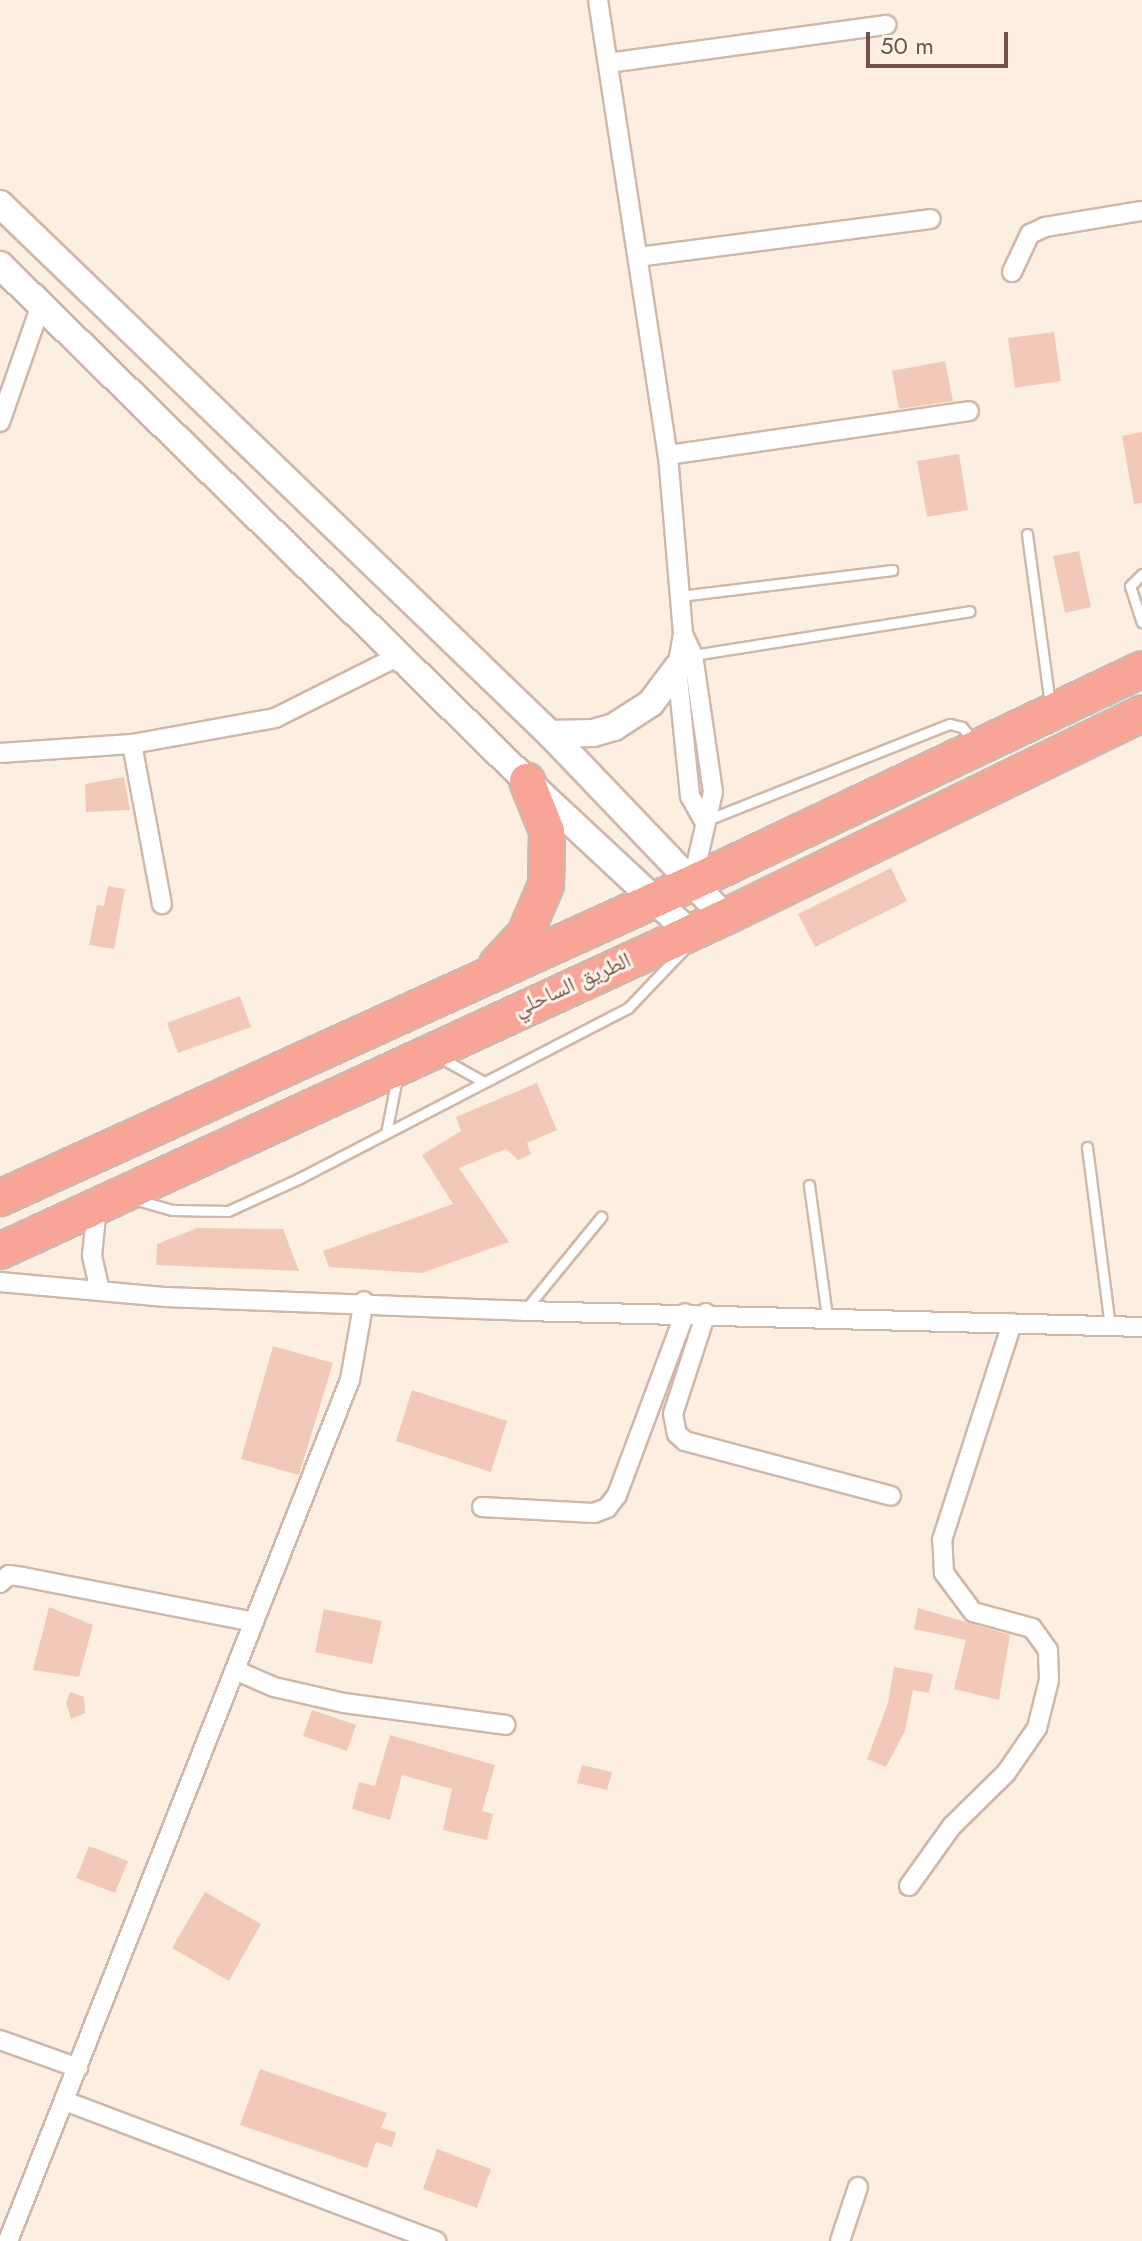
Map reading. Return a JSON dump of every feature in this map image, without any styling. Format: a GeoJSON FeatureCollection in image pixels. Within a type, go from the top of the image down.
{"type":"FeatureCollection","features":[{"type":"Feature","properties":{"kind":"highway","name":"الطريق الساحلي"},"geometry":{"type":"LineString","coordinates":[[0,1198],[488,972],[692,883],[1142,669]]}},
{"type":"Feature","properties":{"kind":"highway","name":"الطريق الساحلي"},"geometry":{"type":"LineString","coordinates":[[0,1251],[725,917],[1142,714]]}},
{"type":"Feature","properties":{"kind":"highway"},"geometry":{"type":"LineString","coordinates":[[488,972],[525,934],[546,885],[547,831],[527,781]]}},
{"type":"Feature","properties":{"kind":"main road"},"geometry":{"type":"LineString","coordinates":[[0,204],[550,734],[725,917]]}},
{"type":"Feature","properties":{"kind":"main road"},"geometry":{"type":"LineString","coordinates":[[0,265],[527,781],[689,932]]}},
{"type":"Feature","properties":{"kind":"main road"},"geometry":{"type":"LineString","coordinates":[[550,734],[582,735],[614,727],[651,703],[685,661]]}},
{"type":"Feature","properties":{"kind":"street"},"geometry":{"type":"LineString","coordinates":[[598,0],[668,455],[685,661],[690,796],[704,821],[692,883]]}},
{"type":"Feature","properties":{"kind":"street"},"geometry":{"type":"LineString","coordinates":[[608,63],[886,25]]}},
{"type":"Feature","properties":{"kind":"street"},"geometry":{"type":"LineString","coordinates":[[1012,272],[1030,234],[1045,227],[1142,211]]}},
{"type":"Feature","properties":{"kind":"street"},"geometry":{"type":"LineString","coordinates":[[638,257],[931,219]]}},
{"type":"Feature","properties":{"kind":"street"},"geometry":{"type":"LineString","coordinates":[[0,422],[41,305]]}},
{"type":"Feature","properties":{"kind":"street"},"geometry":{"type":"LineString","coordinates":[[668,455],[969,411]]}},
{"type":"Feature","properties":{"kind":"street"},"geometry":{"type":"LineString","coordinates":[[0,753],[132,744],[275,718],[401,655]]}},
{"type":"Feature","properties":{"kind":"street"},"geometry":{"type":"LineString","coordinates":[[132,744],[162,904]]}},
{"type":"Feature","properties":{"kind":"street"},"geometry":{"type":"LineString","coordinates":[[100,1291],[92,1256],[109,1201]]}},
{"type":"Feature","properties":{"kind":"street"},"geometry":{"type":"LineString","coordinates":[[0,1282],[100,1291],[364,1301],[524,1311],[706,1313],[1142,1327]]}},
{"type":"Feature","properties":{"kind":"street"},"geometry":{"type":"LineString","coordinates":[[8,2241],[350,1380],[364,1301]]}},
{"type":"Feature","properties":{"kind":"street"},"geometry":{"type":"LineString","coordinates":[[482,1507],[594,1513],[607,1508],[617,1495],[685,1313]]}},
{"type":"Feature","properties":{"kind":"street"},"geometry":{"type":"LineString","coordinates":[[706,1313],[673,1414],[677,1434],[685,1441],[891,1496]]}},
{"type":"Feature","properties":{"kind":"street"},"geometry":{"type":"LineString","coordinates":[[909,1886],[952,1826],[1006,1773],[1029,1739],[1049,1680],[1048,1650],[1032,1628],[973,1612],[944,1573],[942,1540],[1012,1323]]}},
{"type":"Feature","properties":{"kind":"street"},"geometry":{"type":"LineString","coordinates":[[0,1583],[9,1575],[23,1577],[254,1622]]}},
{"type":"Feature","properties":{"kind":"street"},"geometry":{"type":"LineString","coordinates":[[235,1670],[274,1687],[344,1703],[506,1725]]}},
{"type":"Feature","properties":{"kind":"street"},"geometry":{"type":"LineString","coordinates":[[0,2040],[78,2068]]}},
{"type":"Feature","properties":{"kind":"street"},"geometry":{"type":"LineString","coordinates":[[65,2101],[436,2241]]}},
{"type":"Feature","properties":{"kind":"street"},"geometry":{"type":"LineString","coordinates":[[840,2241],[858,2187]]}},
{"type":"Feature","properties":{"kind":"lane"},"geometry":{"type":"LineString","coordinates":[[1027,534],[1051,713]]}},
{"type":"Feature","properties":{"kind":"lane"},"geometry":{"type":"LineString","coordinates":[[680,596],[892,570]]}},
{"type":"Feature","properties":{"kind":"lane"},"geometry":{"type":"LineString","coordinates":[[1142,574],[1130,586],[1142,622]]}},
{"type":"Feature","properties":{"kind":"lane"},"geometry":{"type":"LineString","coordinates":[[685,661],[970,611]]}},
{"type":"Feature","properties":{"kind":"lane"},"geometry":{"type":"LineString","coordinates":[[704,821],[950,724],[962,727],[978,748]]}},
{"type":"Feature","properties":{"kind":"lane"},"geometry":{"type":"LineString","coordinates":[[109,1201],[172,1210],[228,1211],[628,1008],[680,956],[689,932]]}},
{"type":"Feature","properties":{"kind":"lane"},"geometry":{"type":"LineString","coordinates":[[386,1133],[414,1058],[484,1082]]}},
{"type":"Feature","properties":{"kind":"lane"},"geometry":{"type":"LineString","coordinates":[[1087,1147],[1110,1326]]}},
{"type":"Feature","properties":{"kind":"lane"},"geometry":{"type":"LineString","coordinates":[[809,1185],[827,1317]]}},
{"type":"Feature","properties":{"kind":"lane"},"geometry":{"type":"LineString","coordinates":[[524,1311],[601,1217]]}},
{"type":"Feature","properties":{"kind":"building"},"geometry":{"type":"Polygon","coordinates":[[[1054,332],[1061,381],[1015,388],[1008,338],[1054,332]]]}},
{"type":"Feature","properties":{"kind":"building"},"geometry":{"type":"Polygon","coordinates":[[[945,361],[953,401],[899,409],[892,371],[945,361]]]}},
{"type":"Feature","properties":{"kind":"building"},"geometry":{"type":"Polygon","coordinates":[[[1142,432],[1142,503],[1134,504],[1122,436],[1142,432]]]}},
{"type":"Feature","properties":{"kind":"building"},"geometry":{"type":"Polygon","coordinates":[[[959,454],[968,510],[927,517],[917,461],[959,454]]]}},
{"type":"Feature","properties":{"kind":"building"},"geometry":{"type":"Polygon","coordinates":[[[1079,551],[1091,607],[1065,613],[1053,556],[1079,551]]]}},
{"type":"Feature","properties":{"kind":"building"},"geometry":{"type":"Polygon","coordinates":[[[124,777],[130,810],[86,812],[85,784],[124,777]]]}},
{"type":"Feature","properties":{"kind":"building"},"geometry":{"type":"Polygon","coordinates":[[[891,868],[907,901],[815,947],[798,914],[891,868]]]}},
{"type":"Feature","properties":{"kind":"building"},"geometry":{"type":"Polygon","coordinates":[[[108,886],[125,889],[114,949],[89,945],[97,905],[104,906],[108,886]]]}},
{"type":"Feature","properties":{"kind":"building"},"geometry":{"type":"Polygon","coordinates":[[[240,996],[251,1027],[178,1053],[167,1023],[240,996]]]}},
{"type":"Feature","properties":{"kind":"building"},"geometry":{"type":"Polygon","coordinates":[[[537,1083],[557,1130],[527,1143],[531,1154],[518,1160],[506,1149],[459,1168],[509,1242],[422,1273],[329,1267],[323,1251],[453,1204],[422,1155],[461,1131],[456,1117],[537,1083]]]}},
{"type":"Feature","properties":{"kind":"building"},"geometry":{"type":"Polygon","coordinates":[[[197,1228],[283,1229],[299,1271],[156,1265],[157,1244],[197,1228]]]}},
{"type":"Feature","properties":{"kind":"building"},"geometry":{"type":"Polygon","coordinates":[[[273,1346],[333,1363],[299,1475],[241,1459],[273,1346]]]}},
{"type":"Feature","properties":{"kind":"building"},"geometry":{"type":"Polygon","coordinates":[[[412,1390],[507,1421],[491,1472],[396,1441],[412,1390]]]}},
{"type":"Feature","properties":{"kind":"building"},"geometry":{"type":"Polygon","coordinates":[[[49,1607],[93,1625],[79,1677],[33,1670],[49,1607]]]}},
{"type":"Feature","properties":{"kind":"building"},"geometry":{"type":"Polygon","coordinates":[[[918,1608],[1010,1635],[999,1700],[954,1689],[966,1640],[914,1629],[918,1608]]]}},
{"type":"Feature","properties":{"kind":"building"},"geometry":{"type":"Polygon","coordinates":[[[324,1609],[382,1621],[372,1664],[315,1652],[324,1609]]]}},
{"type":"Feature","properties":{"kind":"building"},"geometry":{"type":"Polygon","coordinates":[[[894,1667],[933,1674],[929,1693],[913,1690],[905,1731],[886,1767],[867,1759],[888,1703],[894,1667]]]}},
{"type":"Feature","properties":{"kind":"building"},"geometry":{"type":"Polygon","coordinates":[[[70,1692],[84,1697],[85,1713],[71,1719],[66,1703],[70,1692]]]}},
{"type":"Feature","properties":{"kind":"building"},"geometry":{"type":"Polygon","coordinates":[[[312,1710],[356,1725],[347,1751],[303,1736],[312,1710]]]}},
{"type":"Feature","properties":{"kind":"building"},"geometry":{"type":"Polygon","coordinates":[[[390,1735],[495,1765],[482,1811],[493,1814],[487,1840],[443,1830],[452,1789],[402,1775],[390,1820],[352,1809],[359,1782],[375,1786],[390,1735]]]}},
{"type":"Feature","properties":{"kind":"building"},"geometry":{"type":"Polygon","coordinates":[[[582,1765],[612,1772],[607,1790],[577,1783],[582,1765]]]}},
{"type":"Feature","properties":{"kind":"building"},"geometry":{"type":"Polygon","coordinates":[[[89,1846],[128,1861],[115,1893],[76,1878],[89,1846]]]}},
{"type":"Feature","properties":{"kind":"building"},"geometry":{"type":"Polygon","coordinates":[[[205,1892],[261,1924],[229,1981],[172,1948],[205,1892]]]}},
{"type":"Feature","properties":{"kind":"building"},"geometry":{"type":"Polygon","coordinates":[[[260,2069],[387,2113],[381,2128],[396,2132],[392,2147],[376,2142],[367,2168],[240,2125],[260,2069]]]}},
{"type":"Feature","properties":{"kind":"building"},"geometry":{"type":"Polygon","coordinates":[[[437,2149],[491,2169],[477,2208],[423,2189],[437,2149]]]}}]}
